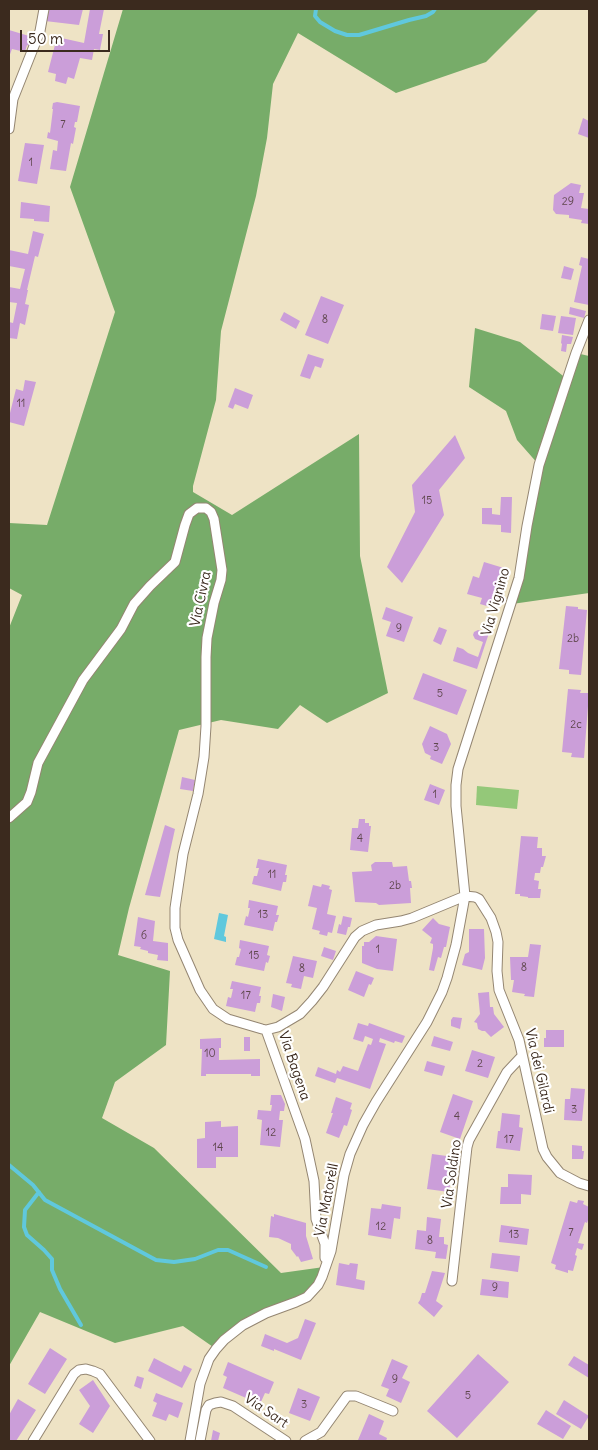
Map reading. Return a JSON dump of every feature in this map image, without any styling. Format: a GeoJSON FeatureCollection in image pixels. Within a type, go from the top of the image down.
{"type":"FeatureCollection","features":[{"type":"Feature","properties":{"kind":"street"},"geometry":{"type":"LineString","coordinates":[[9,129],[11,99],[40,31],[44,9]]}},
{"type":"Feature","properties":{"kind":"street","name":"Via Vignino"},"geometry":{"type":"LineString","coordinates":[[465,896],[456,806],[458,769],[519,578],[539,465],[576,353],[589,320]]}},
{"type":"Feature","properties":{"kind":"street","name":"Via Civra"},"geometry":{"type":"LineString","coordinates":[[9,818],[24,806],[29,799],[38,763],[83,680],[121,629],[134,604],[175,562],[189,514],[197,508],[206,508],[211,512],[214,519],[222,570],[207,638],[204,757],[198,794],[183,854],[175,908],[175,928],[184,958],[200,990],[213,1009],[228,1019],[266,1030]]}},
{"type":"Feature","properties":{"kind":"street","name":"Via Bagena"},"geometry":{"type":"LineString","coordinates":[[324,1267],[325,1244],[317,1222],[314,1181],[305,1139],[266,1030],[284,1024],[300,1014],[323,987],[355,937],[362,931],[376,925],[412,918],[465,896]]}},
{"type":"Feature","properties":{"kind":"street","name":"Via dei Gilardi"},"geometry":{"type":"LineString","coordinates":[[465,896],[479,899],[496,932],[499,990],[517,1033],[543,1149],[546,1156],[560,1173],[589,1186]]}},
{"type":"Feature","properties":{"kind":"street","name":"Via Matorèll"},"geometry":{"type":"LineString","coordinates":[[190,1441],[200,1384],[206,1365],[216,1349],[233,1332],[253,1319],[306,1297],[318,1285],[331,1251],[344,1174],[350,1154],[363,1125],[427,1022],[442,992],[456,945],[465,896]]}},
{"type":"Feature","properties":{"kind":"street","name":"Via Soldino"},"geometry":{"type":"LineString","coordinates":[[452,1281],[469,1140],[507,1072],[522,1056]]}},
{"type":"Feature","properties":{"kind":"street"},"geometry":{"type":"LineString","coordinates":[[317,1222],[324,1226],[335,1225]]}},
{"type":"Feature","properties":{"kind":"street"},"geometry":{"type":"LineString","coordinates":[[33,1441],[74,1374],[79,1370],[86,1369],[100,1374],[150,1441]]}},
{"type":"Feature","properties":{"kind":"street"},"geometry":{"type":"LineString","coordinates":[[305,1441],[321,1432],[347,1396],[356,1396],[393,1411]]}},
{"type":"Feature","properties":{"kind":"street","name":"Via Sart"},"geometry":{"type":"LineString","coordinates":[[200,1441],[206,1410],[215,1402],[233,1406],[286,1441]]}},
{"type":"Feature","properties":{"kind":"green space"},"geometry":{"type":"Polygon","coordinates":[[[123,9],[539,9],[486,62],[396,93],[298,33],[273,84],[267,138],[256,196],[221,331],[216,400],[193,486],[193,492],[232,515],[359,434],[360,556],[388,693],[327,723],[300,705],[278,729],[221,720],[179,730],[129,908],[118,955],[170,971],[166,1045],[115,1082],[102,1118],[154,1148],[281,1273],[324,1267],[313,1291],[266,1313],[216,1349],[183,1326],[115,1343],[40,1312],[9,1366],[9,628],[22,595],[9,588],[9,523],[47,525],[115,312],[70,187],[123,9]]]}},
{"type":"Feature","properties":{"kind":"green space"},"geometry":{"type":"Polygon","coordinates":[[[475,328],[520,342],[567,379],[576,353],[589,356],[589,593],[512,604],[539,465],[517,440],[506,411],[469,387],[475,328]]]}},
{"type":"Feature","properties":{"kind":"green space"},"geometry":{"type":"Polygon","coordinates":[[[477,786],[519,790],[517,809],[476,805],[477,786]]]}},
{"type":"Feature","properties":{"kind":"water"},"geometry":{"type":"Polygon","coordinates":[[[219,913],[228,915],[224,936],[226,937],[226,942],[214,939],[219,913]]]}},
{"type":"Feature","properties":{"kind":"building"},"geometry":{"type":"Polygon","coordinates":[[[48,9],[83,9],[79,25],[45,21],[48,9]]]}},
{"type":"Feature","properties":{"kind":"building"},"geometry":{"type":"Polygon","coordinates":[[[90,9],[104,9],[99,34],[103,34],[100,50],[94,49],[92,60],[80,58],[74,79],[68,77],[66,84],[55,81],[56,74],[48,72],[57,37],[84,43],[90,9]]]}},
{"type":"Feature","properties":{"kind":"building"},"geometry":{"type":"Polygon","coordinates":[[[9,30],[34,39],[32,47],[27,45],[25,52],[12,49],[9,57],[9,30]]]}},
{"type":"Feature","properties":{"kind":"building"},"geometry":{"type":"Polygon","coordinates":[[[53,103],[80,106],[77,122],[75,122],[74,127],[76,128],[66,171],[50,169],[53,150],[57,151],[58,141],[47,138],[48,132],[50,133],[53,103]]]}},
{"type":"Feature","properties":{"kind":"building"},"geometry":{"type":"Polygon","coordinates":[[[583,118],[589,121],[589,138],[578,134],[583,118]]]}},
{"type":"Feature","properties":{"kind":"building"},"geometry":{"type":"Polygon","coordinates":[[[25,143],[44,145],[37,184],[18,181],[25,143]]]}},
{"type":"Feature","properties":{"kind":"building"},"geometry":{"type":"Polygon","coordinates":[[[571,183],[581,185],[579,193],[584,193],[581,208],[589,209],[589,224],[581,223],[582,220],[569,218],[569,215],[556,214],[553,210],[554,195],[571,183]]]}},
{"type":"Feature","properties":{"kind":"building"},"geometry":{"type":"Polygon","coordinates":[[[21,202],[50,206],[49,222],[20,218],[21,202]]]}},
{"type":"Feature","properties":{"kind":"building"},"geometry":{"type":"Polygon","coordinates":[[[33,231],[44,234],[38,257],[35,256],[27,290],[25,304],[29,305],[25,325],[20,323],[17,339],[9,338],[9,322],[13,323],[17,303],[9,302],[9,287],[20,289],[25,269],[9,266],[9,250],[28,254],[33,231]]]}},
{"type":"Feature","properties":{"kind":"building"},"geometry":{"type":"Polygon","coordinates":[[[581,257],[589,259],[589,305],[574,302],[582,266],[579,265],[581,257]]]}},
{"type":"Feature","properties":{"kind":"building"},"geometry":{"type":"Polygon","coordinates":[[[564,266],[574,269],[571,280],[561,278],[564,266]]]}},
{"type":"Feature","properties":{"kind":"building"},"geometry":{"type":"Polygon","coordinates":[[[321,296],[344,305],[328,344],[305,335],[321,296]]]}},
{"type":"Feature","properties":{"kind":"building"},"geometry":{"type":"Polygon","coordinates":[[[570,307],[586,311],[584,318],[569,314],[570,307]]]}},
{"type":"Feature","properties":{"kind":"building"},"geometry":{"type":"Polygon","coordinates":[[[284,312],[300,321],[296,329],[280,320],[284,312]]]}},
{"type":"Feature","properties":{"kind":"building"},"geometry":{"type":"Polygon","coordinates":[[[542,314],[556,316],[553,331],[540,329],[542,314]]]}},
{"type":"Feature","properties":{"kind":"building"},"geometry":{"type":"Polygon","coordinates":[[[561,316],[576,318],[573,335],[558,333],[561,316]]]}},
{"type":"Feature","properties":{"kind":"building"},"geometry":{"type":"Polygon","coordinates":[[[562,335],[573,337],[571,344],[567,344],[566,352],[561,351],[562,335]]]}},
{"type":"Feature","properties":{"kind":"building"},"geometry":{"type":"Polygon","coordinates":[[[308,354],[324,359],[321,368],[315,366],[310,379],[300,376],[308,354]]]}},
{"type":"Feature","properties":{"kind":"building"},"geometry":{"type":"Polygon","coordinates":[[[25,380],[36,382],[24,426],[9,422],[9,417],[16,389],[23,391],[25,380]]]}},
{"type":"Feature","properties":{"kind":"building"},"geometry":{"type":"Polygon","coordinates":[[[235,388],[253,395],[248,409],[235,404],[233,409],[228,407],[235,388]]]}},
{"type":"Feature","properties":{"kind":"building"},"geometry":{"type":"Polygon","coordinates":[[[455,435],[465,458],[439,490],[444,515],[402,583],[387,567],[415,512],[412,485],[455,435]]]}},
{"type":"Feature","properties":{"kind":"building"},"geometry":{"type":"Polygon","coordinates":[[[501,497],[512,497],[511,533],[501,532],[501,525],[482,524],[482,508],[492,508],[492,514],[500,515],[501,497]]]}},
{"type":"Feature","properties":{"kind":"building"},"geometry":{"type":"Polygon","coordinates":[[[484,562],[507,569],[494,608],[480,604],[482,598],[467,594],[473,576],[479,578],[484,562]]]}},
{"type":"Feature","properties":{"kind":"building"},"geometry":{"type":"Polygon","coordinates":[[[566,606],[587,610],[581,675],[569,674],[569,670],[559,669],[566,606]]]}},
{"type":"Feature","properties":{"kind":"building"},"geometry":{"type":"Polygon","coordinates":[[[386,607],[413,617],[404,642],[386,636],[391,622],[382,619],[386,607]]]}},
{"type":"Feature","properties":{"kind":"building"},"geometry":{"type":"Polygon","coordinates":[[[439,627],[447,630],[441,645],[433,641],[439,627]]]}},
{"type":"Feature","properties":{"kind":"building"},"geometry":{"type":"Polygon","coordinates":[[[478,630],[489,633],[477,669],[453,661],[457,647],[478,657],[483,642],[475,639],[473,635],[478,630]]]}},
{"type":"Feature","properties":{"kind":"building"},"geometry":{"type":"Polygon","coordinates":[[[423,673],[467,690],[457,715],[413,699],[423,673]]]}},
{"type":"Feature","properties":{"kind":"building"},"geometry":{"type":"Polygon","coordinates":[[[568,689],[581,690],[580,693],[589,693],[584,758],[571,757],[572,753],[562,752],[568,689]]]}},
{"type":"Feature","properties":{"kind":"building"},"geometry":{"type":"Polygon","coordinates":[[[430,726],[447,734],[451,744],[442,764],[430,759],[431,756],[425,753],[422,744],[430,726]]]}},
{"type":"Feature","properties":{"kind":"building"},"geometry":{"type":"Polygon","coordinates":[[[182,777],[195,780],[193,791],[180,789],[182,777]]]}},
{"type":"Feature","properties":{"kind":"building"},"geometry":{"type":"Polygon","coordinates":[[[430,784],[445,790],[439,805],[424,800],[430,784]]]}},
{"type":"Feature","properties":{"kind":"building"},"geometry":{"type":"Polygon","coordinates":[[[359,819],[365,819],[365,823],[369,823],[369,826],[371,826],[368,852],[350,850],[352,828],[358,828],[359,819]]]}},
{"type":"Feature","properties":{"kind":"building"},"geometry":{"type":"Polygon","coordinates":[[[165,825],[175,829],[160,897],[145,895],[165,825]]]}},
{"type":"Feature","properties":{"kind":"building"},"geometry":{"type":"Polygon","coordinates":[[[521,836],[538,837],[537,848],[542,848],[542,856],[546,856],[540,873],[535,873],[534,880],[539,881],[538,889],[541,889],[540,898],[528,898],[515,894],[521,836]]]}},
{"type":"Feature","properties":{"kind":"building"},"geometry":{"type":"Polygon","coordinates":[[[258,859],[287,865],[286,882],[283,882],[281,891],[252,884],[259,868],[256,868],[258,859]]]}},
{"type":"Feature","properties":{"kind":"building"},"geometry":{"type":"Polygon","coordinates":[[[375,862],[392,862],[393,867],[407,866],[412,888],[410,888],[411,903],[379,905],[376,903],[355,902],[352,872],[372,871],[371,865],[375,862]]]}},
{"type":"Feature","properties":{"kind":"building"},"geometry":{"type":"Polygon","coordinates":[[[322,884],[330,886],[329,889],[332,890],[327,914],[336,916],[332,933],[328,932],[327,936],[319,934],[320,931],[312,929],[317,908],[308,906],[313,885],[321,887],[322,884]]]}},
{"type":"Feature","properties":{"kind":"building"},"geometry":{"type":"Polygon","coordinates":[[[249,900],[278,906],[276,915],[279,915],[273,931],[244,925],[250,908],[248,908],[249,900]]]}},
{"type":"Feature","properties":{"kind":"building"},"geometry":{"type":"Polygon","coordinates":[[[343,916],[352,918],[346,935],[337,933],[343,916]]]}},
{"type":"Feature","properties":{"kind":"building"},"geometry":{"type":"Polygon","coordinates":[[[138,917],[155,921],[153,941],[168,943],[168,961],[157,960],[158,955],[148,953],[148,951],[140,949],[141,947],[134,946],[138,917]]]}},
{"type":"Feature","properties":{"kind":"building"},"geometry":{"type":"Polygon","coordinates":[[[433,918],[439,924],[450,927],[446,947],[444,947],[441,958],[438,957],[434,971],[429,970],[433,948],[433,944],[430,943],[432,938],[422,930],[433,918]]]}},
{"type":"Feature","properties":{"kind":"building"},"geometry":{"type":"Polygon","coordinates":[[[469,929],[484,929],[485,958],[482,970],[462,965],[465,954],[469,952],[469,929]]]}},
{"type":"Feature","properties":{"kind":"building"},"geometry":{"type":"Polygon","coordinates":[[[376,936],[397,939],[393,971],[377,969],[362,963],[362,946],[364,946],[364,942],[369,942],[376,936]]]}},
{"type":"Feature","properties":{"kind":"building"},"geometry":{"type":"Polygon","coordinates":[[[240,940],[269,946],[267,955],[270,956],[264,971],[235,965],[241,949],[239,948],[240,940]]]}},
{"type":"Feature","properties":{"kind":"building"},"geometry":{"type":"Polygon","coordinates":[[[530,944],[541,945],[534,997],[512,992],[514,980],[511,980],[510,957],[528,957],[530,944]]]}},
{"type":"Feature","properties":{"kind":"building"},"geometry":{"type":"Polygon","coordinates":[[[324,947],[336,951],[333,960],[321,956],[324,947]]]}},
{"type":"Feature","properties":{"kind":"building"},"geometry":{"type":"Polygon","coordinates":[[[293,956],[317,961],[313,978],[304,976],[301,989],[291,987],[292,984],[286,983],[293,956]]]}},
{"type":"Feature","properties":{"kind":"building"},"geometry":{"type":"Polygon","coordinates":[[[356,971],[374,978],[371,985],[369,984],[364,997],[348,990],[356,971]]]}},
{"type":"Feature","properties":{"kind":"building"},"geometry":{"type":"Polygon","coordinates":[[[232,981],[261,987],[260,1003],[257,1003],[255,1012],[226,1006],[228,997],[231,998],[233,989],[230,989],[232,981]]]}},
{"type":"Feature","properties":{"kind":"building"},"geometry":{"type":"Polygon","coordinates":[[[489,992],[490,1007],[493,1007],[494,1014],[504,1027],[491,1037],[485,1031],[478,1029],[477,1023],[474,1022],[480,1014],[478,993],[489,992]]]}},
{"type":"Feature","properties":{"kind":"building"},"geometry":{"type":"Polygon","coordinates":[[[273,994],[285,997],[282,1011],[271,1007],[273,994]]]}},
{"type":"Feature","properties":{"kind":"building"},"geometry":{"type":"Polygon","coordinates":[[[453,1017],[462,1018],[460,1029],[451,1026],[453,1017]]]}},
{"type":"Feature","properties":{"kind":"building"},"geometry":{"type":"Polygon","coordinates":[[[358,1023],[368,1026],[369,1023],[405,1036],[402,1043],[395,1041],[394,1043],[380,1038],[379,1042],[386,1044],[370,1089],[337,1078],[335,1083],[315,1076],[318,1067],[336,1074],[337,1070],[340,1072],[343,1066],[358,1071],[368,1044],[371,1045],[373,1039],[365,1036],[363,1042],[353,1039],[358,1023]]]}},
{"type":"Feature","properties":{"kind":"building"},"geometry":{"type":"Polygon","coordinates":[[[546,1030],[564,1030],[564,1047],[544,1047],[546,1030]]]}},
{"type":"Feature","properties":{"kind":"building"},"geometry":{"type":"Polygon","coordinates":[[[434,1036],[453,1042],[450,1051],[431,1046],[434,1036]]]}},
{"type":"Feature","properties":{"kind":"building"},"geometry":{"type":"Polygon","coordinates":[[[244,1037],[250,1037],[250,1051],[244,1051],[244,1037]]]}},
{"type":"Feature","properties":{"kind":"building"},"geometry":{"type":"Polygon","coordinates":[[[221,1038],[219,1060],[260,1059],[260,1076],[251,1076],[251,1074],[206,1074],[206,1076],[201,1076],[202,1049],[200,1049],[200,1039],[221,1038]]]}},
{"type":"Feature","properties":{"kind":"building"},"geometry":{"type":"Polygon","coordinates":[[[472,1050],[495,1057],[488,1078],[465,1071],[472,1050]]]}},
{"type":"Feature","properties":{"kind":"building"},"geometry":{"type":"Polygon","coordinates":[[[427,1061],[445,1066],[442,1076],[424,1071],[427,1061]]]}},
{"type":"Feature","properties":{"kind":"building"},"geometry":{"type":"Polygon","coordinates":[[[571,1088],[585,1089],[582,1121],[564,1120],[565,1099],[570,1099],[571,1088]]]}},
{"type":"Feature","properties":{"kind":"building"},"geometry":{"type":"Polygon","coordinates":[[[453,1094],[473,1101],[460,1139],[440,1132],[453,1094]]]}},
{"type":"Feature","properties":{"kind":"building"},"geometry":{"type":"Polygon","coordinates":[[[271,1095],[281,1095],[285,1104],[284,1111],[280,1111],[279,1120],[283,1120],[280,1147],[260,1145],[262,1120],[257,1119],[258,1110],[271,1111],[271,1095]]]}},
{"type":"Feature","properties":{"kind":"building"},"geometry":{"type":"Polygon","coordinates":[[[336,1097],[352,1103],[347,1126],[344,1125],[339,1138],[326,1133],[336,1097]]]}},
{"type":"Feature","properties":{"kind":"building"},"geometry":{"type":"Polygon","coordinates":[[[502,1113],[520,1115],[519,1127],[523,1128],[520,1151],[496,1148],[502,1113]]]}},
{"type":"Feature","properties":{"kind":"building"},"geometry":{"type":"Polygon","coordinates":[[[221,1121],[221,1127],[238,1126],[238,1157],[216,1157],[216,1168],[197,1168],[197,1139],[205,1138],[205,1122],[221,1121]]]}},
{"type":"Feature","properties":{"kind":"building"},"geometry":{"type":"Polygon","coordinates":[[[572,1145],[582,1146],[582,1151],[584,1151],[583,1159],[572,1159],[572,1145]]]}},
{"type":"Feature","properties":{"kind":"building"},"geometry":{"type":"Polygon","coordinates":[[[432,1154],[454,1157],[449,1192],[427,1189],[432,1154]]]}},
{"type":"Feature","properties":{"kind":"building"},"geometry":{"type":"Polygon","coordinates":[[[508,1174],[532,1175],[531,1195],[521,1194],[521,1204],[500,1204],[501,1187],[508,1187],[508,1174]]]}},
{"type":"Feature","properties":{"kind":"building"},"geometry":{"type":"Polygon","coordinates":[[[578,1200],[584,1201],[583,1204],[589,1207],[589,1217],[587,1223],[585,1222],[578,1243],[584,1244],[582,1250],[577,1248],[573,1271],[568,1270],[568,1273],[555,1269],[556,1265],[551,1263],[570,1201],[577,1203],[578,1200]]]}},
{"type":"Feature","properties":{"kind":"building"},"geometry":{"type":"Polygon","coordinates":[[[382,1204],[401,1207],[400,1219],[394,1218],[391,1239],[368,1235],[371,1208],[381,1209],[382,1204]]]}},
{"type":"Feature","properties":{"kind":"building"},"geometry":{"type":"Polygon","coordinates":[[[274,1214],[306,1223],[306,1236],[313,1259],[301,1262],[291,1249],[291,1244],[278,1238],[269,1237],[271,1216],[274,1217],[274,1214]]]}},
{"type":"Feature","properties":{"kind":"building"},"geometry":{"type":"Polygon","coordinates":[[[427,1217],[441,1219],[439,1237],[444,1237],[444,1244],[448,1245],[446,1259],[435,1258],[436,1252],[415,1249],[417,1230],[426,1231],[427,1217]]]}},
{"type":"Feature","properties":{"kind":"building"},"geometry":{"type":"Polygon","coordinates":[[[501,1225],[529,1229],[527,1245],[499,1242],[501,1225]]]}},
{"type":"Feature","properties":{"kind":"building"},"geometry":{"type":"Polygon","coordinates":[[[492,1253],[520,1256],[518,1272],[490,1268],[492,1253]]]}},
{"type":"Feature","properties":{"kind":"building"},"geometry":{"type":"Polygon","coordinates":[[[339,1263],[358,1264],[356,1279],[365,1281],[364,1290],[336,1285],[339,1263]]]}},
{"type":"Feature","properties":{"kind":"building"},"geometry":{"type":"Polygon","coordinates":[[[432,1271],[445,1273],[436,1301],[443,1306],[434,1317],[418,1303],[422,1293],[425,1293],[432,1271]]]}},
{"type":"Feature","properties":{"kind":"building"},"geometry":{"type":"Polygon","coordinates":[[[482,1279],[509,1282],[508,1298],[480,1295],[482,1279]]]}},
{"type":"Feature","properties":{"kind":"building"},"geometry":{"type":"Polygon","coordinates":[[[305,1319],[316,1323],[301,1360],[261,1346],[265,1334],[287,1343],[298,1338],[305,1319]]]}},
{"type":"Feature","properties":{"kind":"building"},"geometry":{"type":"Polygon","coordinates":[[[50,1348],[67,1359],[45,1394],[28,1384],[50,1348]]]}},
{"type":"Feature","properties":{"kind":"building"},"geometry":{"type":"Polygon","coordinates":[[[478,1354],[509,1382],[457,1438],[427,1411],[478,1354]]]}},
{"type":"Feature","properties":{"kind":"building"},"geometry":{"type":"Polygon","coordinates":[[[574,1356],[589,1365],[589,1378],[568,1365],[574,1356]]]}},
{"type":"Feature","properties":{"kind":"building"},"geometry":{"type":"Polygon","coordinates":[[[154,1358],[181,1372],[184,1365],[192,1369],[182,1388],[148,1371],[154,1358]]]}},
{"type":"Feature","properties":{"kind":"building"},"geometry":{"type":"Polygon","coordinates":[[[392,1359],[408,1366],[402,1378],[410,1382],[401,1403],[386,1396],[389,1389],[381,1386],[392,1359]]]}},
{"type":"Feature","properties":{"kind":"building"},"geometry":{"type":"Polygon","coordinates":[[[228,1362],[274,1382],[269,1394],[265,1393],[260,1404],[223,1388],[227,1377],[223,1375],[228,1362]]]}},
{"type":"Feature","properties":{"kind":"building"},"geometry":{"type":"Polygon","coordinates":[[[137,1376],[144,1378],[141,1389],[134,1386],[137,1376]]]}},
{"type":"Feature","properties":{"kind":"building"},"geometry":{"type":"Polygon","coordinates":[[[93,1380],[110,1406],[93,1433],[79,1424],[90,1406],[79,1390],[93,1380]]]}},
{"type":"Feature","properties":{"kind":"building"},"geometry":{"type":"Polygon","coordinates":[[[298,1388],[320,1397],[310,1421],[289,1413],[298,1388]]]}},
{"type":"Feature","properties":{"kind":"building"},"geometry":{"type":"Polygon","coordinates":[[[156,1393],[183,1403],[178,1418],[169,1414],[166,1421],[152,1416],[157,1403],[153,1401],[156,1393]]]}},
{"type":"Feature","properties":{"kind":"building"},"geometry":{"type":"Polygon","coordinates":[[[18,1399],[36,1410],[16,1441],[9,1441],[9,1415],[18,1399]]]}},
{"type":"Feature","properties":{"kind":"building"},"geometry":{"type":"Polygon","coordinates":[[[564,1400],[589,1416],[581,1429],[556,1414],[564,1400]]]}},
{"type":"Feature","properties":{"kind":"building"},"geometry":{"type":"Polygon","coordinates":[[[546,1410],[571,1426],[563,1439],[537,1424],[546,1410]]]}},
{"type":"Feature","properties":{"kind":"building"},"geometry":{"type":"Polygon","coordinates":[[[369,1414],[384,1421],[379,1434],[387,1438],[386,1441],[358,1440],[369,1414]]]}},
{"type":"Feature","properties":{"kind":"building"},"geometry":{"type":"Polygon","coordinates":[[[213,1430],[220,1433],[218,1441],[211,1441],[213,1430]]]}},
{"type":"Feature","properties":{"kind":"waterway"},"geometry":{"type":"LineString","coordinates":[[316,9],[315,16],[320,22],[335,31],[347,35],[359,35],[426,16],[435,9]]}},
{"type":"Feature","properties":{"kind":"waterway"},"geometry":{"type":"LineString","coordinates":[[9,1165],[33,1185],[45,1200],[156,1260],[174,1262],[195,1259],[218,1250],[228,1250],[266,1267]]}},
{"type":"Feature","properties":{"kind":"waterway"},"geometry":{"type":"LineString","coordinates":[[39,1192],[25,1210],[24,1227],[27,1235],[52,1259],[52,1270],[60,1289],[81,1325]]}}]}
